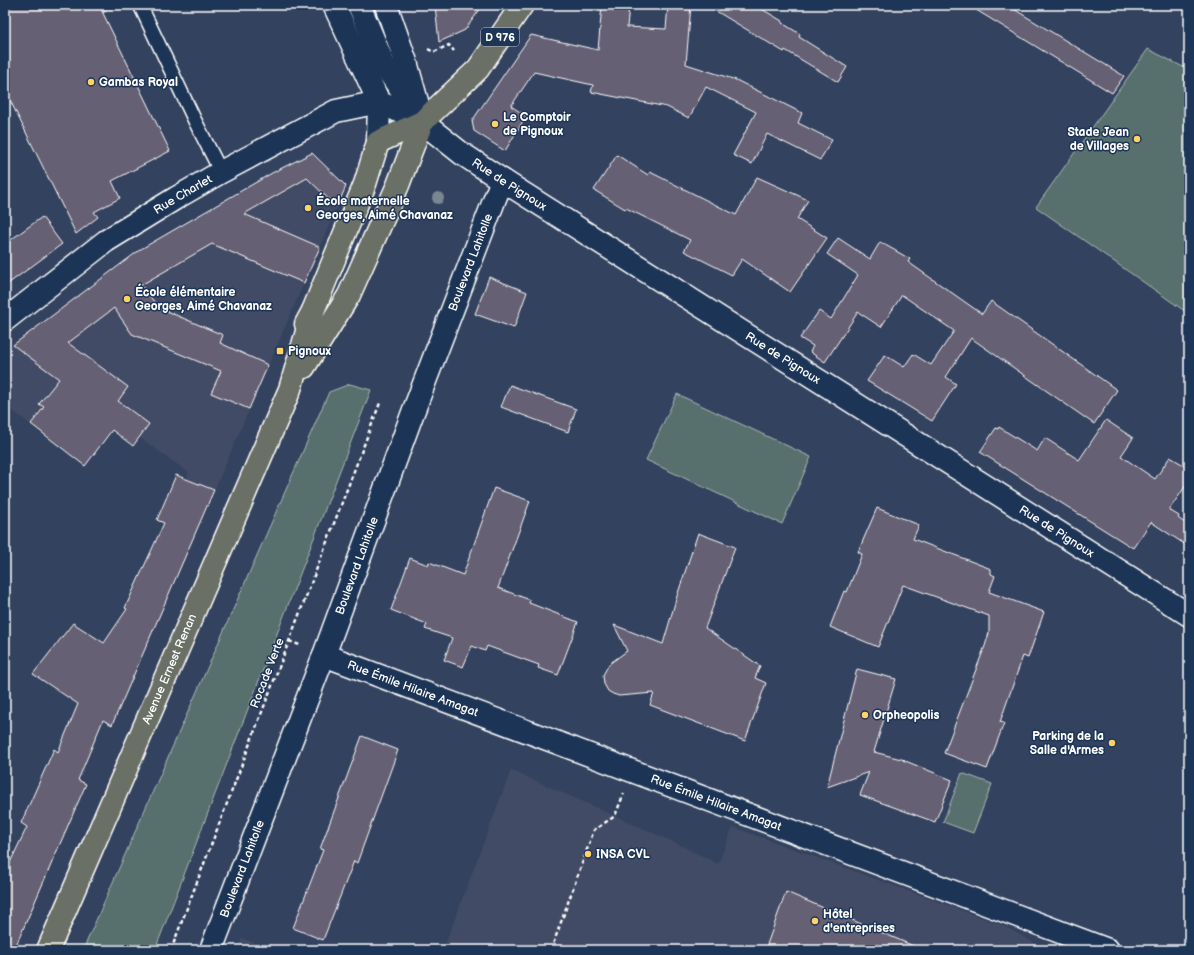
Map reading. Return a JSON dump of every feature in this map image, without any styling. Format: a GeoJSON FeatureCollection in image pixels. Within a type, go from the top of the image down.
{"type":"FeatureCollection","features":[{"type":"Feature","properties":{"kind":"main road","name":"D 976"},"geometry":{"type":"LineString","coordinates":[[422,122],[478,69],[522,5]]}},
{"type":"Feature","properties":{"kind":"main road"},"geometry":{"type":"LineString","coordinates":[[290,389],[282,370],[313,311],[365,184],[378,142],[422,122]]}},
{"type":"Feature","properties":{"kind":"main road","name":"Avenue Ernest Renan"},"geometry":{"type":"LineString","coordinates":[[48,950],[290,389],[349,295],[398,185],[422,122]]}},
{"type":"Feature","properties":{"kind":"street"},"geometry":{"type":"LineString","coordinates":[[334,5],[379,102],[378,142]]}},
{"type":"Feature","properties":{"kind":"street"},"geometry":{"type":"LineString","coordinates":[[359,5],[384,65],[422,122]]}},
{"type":"Feature","properties":{"kind":"street"},"geometry":{"type":"LineString","coordinates":[[386,5],[406,62],[422,122]]}},
{"type":"Feature","properties":{"kind":"street","name":"Rue Charlet"},"geometry":{"type":"LineString","coordinates":[[5,320],[106,241],[221,172],[336,111],[379,102]]}},
{"type":"Feature","properties":{"kind":"street","name":"Rue de Pignoux"},"geometry":{"type":"LineString","coordinates":[[379,102],[422,122],[461,153],[502,180],[1189,615]]}},
{"type":"Feature","properties":{"kind":"street","name":"Boulevard Lahitolle"},"geometry":{"type":"LineString","coordinates":[[211,950],[324,655],[412,415],[502,180]]}},
{"type":"Feature","properties":{"kind":"street","name":"Rue Émile Hilaire Amagat"},"geometry":{"type":"LineString","coordinates":[[324,655],[1108,950]]}},
{"type":"Feature","properties":{"kind":"lane"},"geometry":{"type":"LineString","coordinates":[[140,5],[221,172]]}},
{"type":"Feature","properties":{"kind":"path"},"geometry":{"type":"LineString","coordinates":[[102,12],[115,5]]}},
{"type":"Feature","properties":{"kind":"path"},"geometry":{"type":"LineString","coordinates":[[427,48],[434,52],[449,45],[454,51]]}},
{"type":"Feature","properties":{"kind":"path","name":"Rocade Verte"},"geometry":{"type":"LineString","coordinates":[[171,950],[380,403]]}},
{"type":"Feature","properties":{"kind":"path"},"geometry":{"type":"LineString","coordinates":[[551,950],[594,830],[615,816],[633,771]]}},
{"type":"Feature","properties":{"kind":"shaded area"},"geometry":{"type":"Polygon","coordinates":[[[312,153],[346,186],[214,491],[186,479],[189,473],[118,422],[85,466],[5,405],[5,354],[13,345],[141,249],[272,173],[312,153]]]}},
{"type":"Feature","properties":{"kind":"shaded area"},"geometry":{"type":"Polygon","coordinates":[[[511,770],[676,843],[718,864],[733,827],[1004,926],[1047,950],[443,950],[511,770]]]}},
{"type":"Feature","properties":{"kind":"shaded area"},"geometry":{"type":"Polygon","coordinates":[[[242,938],[273,950],[237,950],[242,938]]]}},
{"type":"Feature","properties":{"kind":"green space","name":"Stade Jean de Villages"},"geometry":{"type":"Polygon","coordinates":[[[1148,49],[1189,70],[1189,314],[1036,207],[1148,49]]]}},
{"type":"Feature","properties":{"kind":"green space"},"geometry":{"type":"Polygon","coordinates":[[[350,384],[371,390],[155,950],[83,950],[329,392],[350,384]]]}},
{"type":"Feature","properties":{"kind":"green space"},"geometry":{"type":"Polygon","coordinates":[[[677,394],[811,457],[782,524],[646,460],[677,394]]]}},
{"type":"Feature","properties":{"kind":"green space"},"geometry":{"type":"Polygon","coordinates":[[[962,773],[992,784],[973,833],[943,822],[962,773]]]}},
{"type":"Feature","properties":{"kind":"building","name":"Gambas Royal"},"geometry":{"type":"Polygon","coordinates":[[[5,5],[99,5],[170,151],[112,181],[120,198],[94,212],[98,217],[76,234],[5,90],[5,5]]]}},
{"type":"Feature","properties":{"kind":"building"},"geometry":{"type":"Polygon","coordinates":[[[435,5],[483,5],[465,30],[439,42],[435,5]]]}},
{"type":"Feature","properties":{"kind":"building"},"geometry":{"type":"Polygon","coordinates":[[[602,5],[629,5],[627,27],[666,29],[668,5],[691,5],[686,64],[736,80],[802,113],[798,123],[832,140],[820,160],[767,134],[752,164],[733,155],[756,112],[706,87],[689,118],[667,107],[591,92],[593,85],[534,72],[511,106],[526,116],[505,151],[474,131],[472,121],[531,35],[598,50],[602,5]]]}},
{"type":"Feature","properties":{"kind":"building"},"geometry":{"type":"Polygon","coordinates":[[[706,5],[755,5],[800,34],[799,37],[847,67],[838,82],[785,50],[784,52],[706,5]]]}},
{"type":"Feature","properties":{"kind":"building"},"geometry":{"type":"Polygon","coordinates":[[[968,5],[1007,5],[1124,76],[1112,93],[968,5]]]}},
{"type":"Feature","properties":{"kind":"building"},"geometry":{"type":"Polygon","coordinates":[[[312,153],[346,186],[337,207],[307,178],[244,214],[320,247],[304,283],[212,244],[141,285],[159,308],[223,335],[220,343],[268,365],[249,409],[211,393],[221,371],[132,334],[114,308],[68,343],[128,387],[118,401],[149,424],[133,446],[112,430],[85,466],[31,424],[44,407],[39,404],[59,379],[13,345],[141,249],[272,173],[312,153]]]}},
{"type":"Feature","properties":{"kind":"building"},"geometry":{"type":"Polygon","coordinates":[[[617,155],[648,175],[650,172],[736,215],[757,177],[808,200],[797,219],[827,238],[790,292],[742,259],[732,275],[684,251],[690,240],[626,208],[625,209],[594,190],[617,155]]]}},
{"type":"Feature","properties":{"kind":"building"},"geometry":{"type":"Polygon","coordinates":[[[42,217],[62,244],[5,286],[5,244],[42,217]]]}},
{"type":"Feature","properties":{"kind":"building"},"geometry":{"type":"Polygon","coordinates":[[[838,238],[870,259],[880,242],[910,259],[908,262],[982,314],[991,301],[1117,390],[1094,424],[971,338],[946,377],[956,384],[932,421],[867,381],[885,355],[904,367],[913,354],[931,365],[954,331],[902,295],[881,327],[858,312],[825,362],[810,352],[813,346],[800,338],[819,311],[831,319],[858,275],[827,254],[838,238]]]}},
{"type":"Feature","properties":{"kind":"building"},"geometry":{"type":"Polygon","coordinates":[[[489,277],[527,292],[514,328],[475,314],[489,277]]]}},
{"type":"Feature","properties":{"kind":"building"},"geometry":{"type":"Polygon","coordinates":[[[510,385],[576,409],[568,432],[501,407],[510,385]]]}},
{"type":"Feature","properties":{"kind":"building"},"geometry":{"type":"Polygon","coordinates":[[[1106,420],[1133,438],[1121,456],[1155,479],[1170,457],[1189,468],[1189,481],[1169,510],[1179,516],[1178,518],[1189,526],[1189,547],[1151,522],[1133,548],[980,452],[996,428],[998,429],[999,427],[1037,451],[1045,438],[1079,460],[1106,420]]]}},
{"type":"Feature","properties":{"kind":"building"},"geometry":{"type":"Polygon","coordinates":[[[176,475],[214,490],[112,725],[103,720],[78,780],[86,784],[14,950],[5,950],[5,873],[27,827],[21,823],[54,749],[58,752],[78,704],[33,674],[73,623],[104,643],[127,609],[125,608],[164,523],[157,520],[176,475]]]}},
{"type":"Feature","properties":{"kind":"building"},"geometry":{"type":"Polygon","coordinates":[[[494,488],[530,501],[498,588],[530,600],[529,603],[578,622],[558,675],[538,668],[539,665],[487,646],[485,651],[472,646],[463,667],[444,660],[452,638],[425,629],[427,624],[391,610],[410,558],[428,565],[429,562],[463,575],[494,488]]]}},
{"type":"Feature","properties":{"kind":"building"},"geometry":{"type":"Polygon","coordinates":[[[877,508],[919,525],[913,539],[991,569],[991,574],[995,576],[989,592],[1044,612],[1028,658],[1023,656],[1000,722],[1004,723],[987,769],[944,753],[985,646],[989,633],[989,616],[903,585],[878,647],[830,627],[844,591],[847,592],[862,554],[858,552],[877,508]]]}},
{"type":"Feature","properties":{"kind":"building"},"geometry":{"type":"Polygon","coordinates":[[[698,533],[735,547],[705,628],[760,666],[755,678],[766,683],[745,741],[650,705],[654,693],[619,696],[608,691],[604,684],[603,675],[609,664],[627,651],[614,625],[663,644],[698,533]]]}},
{"type":"Feature","properties":{"kind":"building","name":"Orpheopolis"},"geometry":{"type":"Polygon","coordinates":[[[857,669],[896,679],[874,752],[905,760],[903,760],[952,780],[935,822],[860,795],[869,772],[827,787],[857,669]]]}},
{"type":"Feature","properties":{"kind":"building"},"geometry":{"type":"Polygon","coordinates":[[[362,736],[398,750],[357,863],[354,861],[323,940],[293,928],[323,850],[320,849],[362,736]]]}},
{"type":"Feature","properties":{"kind":"building","name":"Hôtel d'entreprises"},"geometry":{"type":"Polygon","coordinates":[[[786,892],[923,950],[765,950],[786,892]]]}},
{"type":"Feature","properties":{"kind":"place","name":"Gambas Royal"},"geometry":{"type":"Point","coordinates":[91,82]}},
{"type":"Feature","properties":{"kind":"place","name":"Le Comptoir de Pignoux"},"geometry":{"type":"Point","coordinates":[495,124]}},
{"type":"Feature","properties":{"kind":"place","name":"Stade Jean de Villages"},"geometry":{"type":"Point","coordinates":[1137,139]}},
{"type":"Feature","properties":{"kind":"place","name":"École maternelle Georges, Aimé Chavanaz"},"geometry":{"type":"Point","coordinates":[308,208]}},
{"type":"Feature","properties":{"kind":"place","name":"École élémentaire Georges, Aimé Chavanaz"},"geometry":{"type":"Point","coordinates":[127,299]}},
{"type":"Feature","properties":{"kind":"place","name":"Pignoux"},"geometry":{"type":"Point","coordinates":[280,351]}},
{"type":"Feature","properties":{"kind":"place","name":"Orpheopolis"},"geometry":{"type":"Point","coordinates":[865,715]}},
{"type":"Feature","properties":{"kind":"place","name":"Parking de la Salle d'Armes"},"geometry":{"type":"Point","coordinates":[1112,743]}},
{"type":"Feature","properties":{"kind":"place","name":"INSA CVL"},"geometry":{"type":"Point","coordinates":[588,854]}},
{"type":"Feature","properties":{"kind":"place","name":"Hôtel d'entreprises"},"geometry":{"type":"Point","coordinates":[815,921]}}]}
